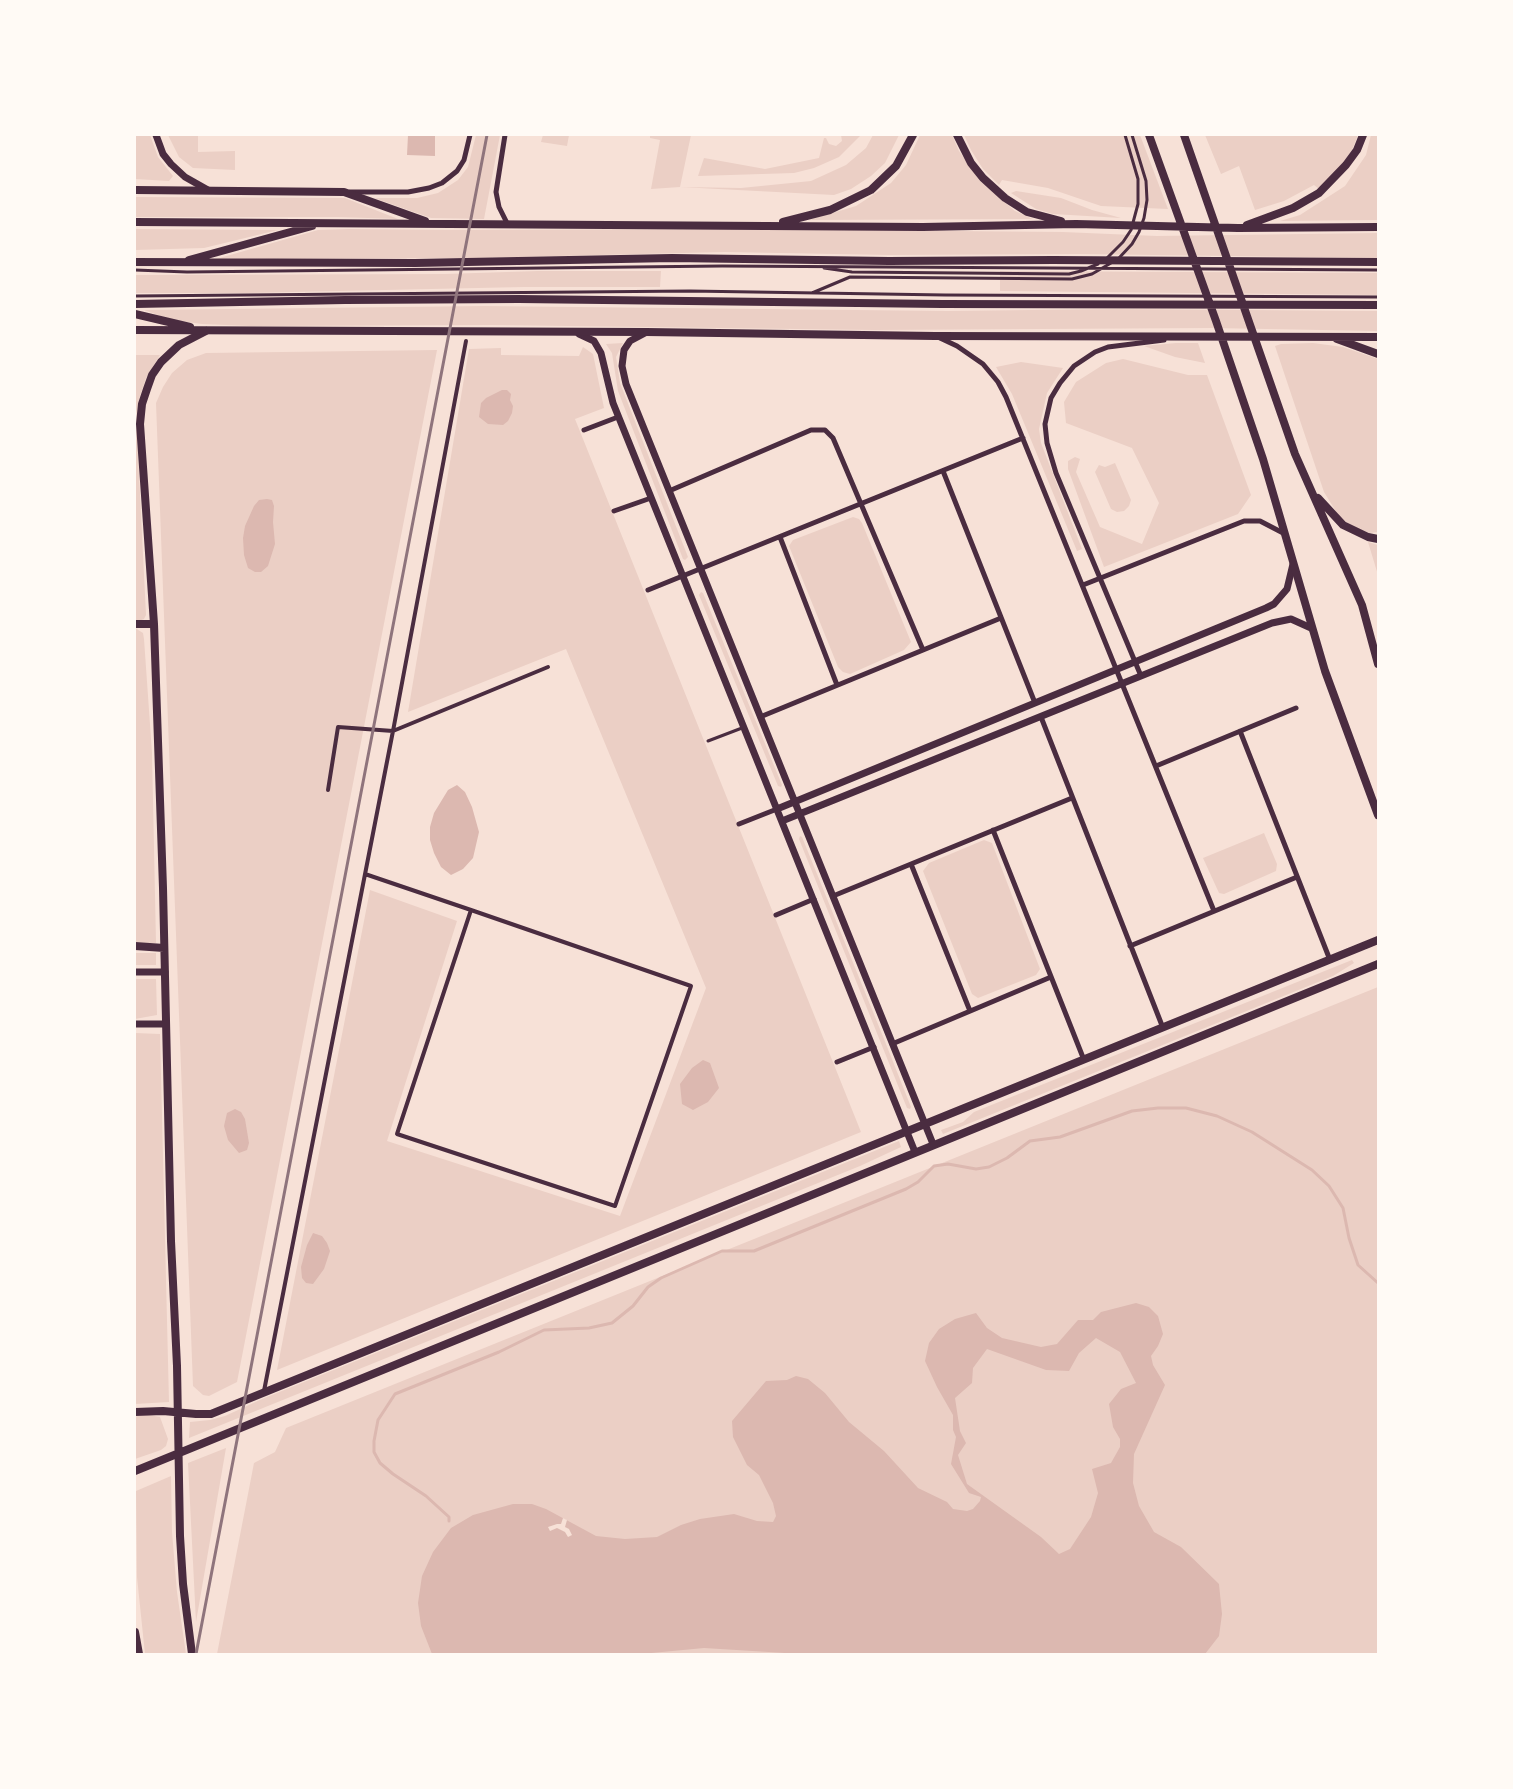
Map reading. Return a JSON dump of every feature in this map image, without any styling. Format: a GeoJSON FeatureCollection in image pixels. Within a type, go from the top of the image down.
{"type":"FeatureCollection","features":[{"type":"Feature","properties":{"kind":"main road"},"geometry":{"type":"LineString","coordinates":[[768,225],[830,210],[871,190],[896,166],[913,135]]}},
{"type":"Feature","properties":{"kind":"main road"},"geometry":{"type":"LineString","coordinates":[[957,135],[971,163],[983,178],[1005,198],[1028,212],[1076,224]]}},
{"type":"Feature","properties":{"kind":"main road"},"geometry":{"type":"LineString","coordinates":[[1149,135],[1263,459],[1311,628],[1378,815]]}},
{"type":"Feature","properties":{"kind":"main road"},"geometry":{"type":"LineString","coordinates":[[1184,135],[1294,454],[1362,605],[1378,664]]}},
{"type":"Feature","properties":{"kind":"main road"},"geometry":{"type":"LineString","coordinates":[[1238,228],[1293,208],[1319,193],[1346,165],[1363,135]]}},
{"type":"Feature","properties":{"kind":"main road"},"geometry":{"type":"LineString","coordinates":[[135,190],[344,192],[416,219],[440,225]]}},
{"type":"Feature","properties":{"kind":"main road"},"geometry":{"type":"LineString","coordinates":[[135,222],[1378,227]]}},
{"type":"Feature","properties":{"kind":"main road"},"geometry":{"type":"LineString","coordinates":[[177,263],[324,223]]}},
{"type":"Feature","properties":{"kind":"main road"},"geometry":{"type":"LineString","coordinates":[[135,262],[415,264],[672,258],[1378,262]]}},
{"type":"Feature","properties":{"kind":"main road"},"geometry":{"type":"LineString","coordinates":[[135,304],[519,299],[942,304],[1378,305]]}},
{"type":"Feature","properties":{"kind":"main road"},"geometry":{"type":"LineString","coordinates":[[135,314],[206,331]]}},
{"type":"Feature","properties":{"kind":"main road"},"geometry":{"type":"LineString","coordinates":[[135,330],[1378,337]]}},
{"type":"Feature","properties":{"kind":"main road"},"geometry":{"type":"LineString","coordinates":[[192,1654],[183,1584],[154,624],[140,424],[142,404],[152,375],[160,362],[179,345],[206,331]]}},
{"type":"Feature","properties":{"kind":"main road"},"geometry":{"type":"LineString","coordinates":[[1328,337],[1378,354]]}},
{"type":"Feature","properties":{"kind":"main road"},"geometry":{"type":"LineString","coordinates":[[1307,483],[1330,514],[1343,525],[1368,537],[1378,539]]}},
{"type":"Feature","properties":{"kind":"main road"},"geometry":{"type":"LineString","coordinates":[[135,624],[154,624]]}},
{"type":"Feature","properties":{"kind":"main road"},"geometry":{"type":"LineString","coordinates":[[135,1412],[177,1411],[211,1414],[1378,940]]}},
{"type":"Feature","properties":{"kind":"main road"},"geometry":{"type":"LineString","coordinates":[[135,946],[164,948]]}},
{"type":"Feature","properties":{"kind":"main road"},"geometry":{"type":"LineString","coordinates":[[135,1471],[1378,964]]}},
{"type":"Feature","properties":{"kind":"main road"},"geometry":{"type":"LineString","coordinates":[[135,1632],[139,1654]]}},
{"type":"Feature","properties":{"kind":"street"},"geometry":{"type":"LineString","coordinates":[[156,135],[163,154],[171,164],[185,177],[211,191]]}},
{"type":"Feature","properties":{"kind":"street"},"geometry":{"type":"LineString","coordinates":[[344,192],[408,192],[442,183],[457,171],[464,160],[470,135]]}},
{"type":"Feature","properties":{"kind":"street"},"geometry":{"type":"LineString","coordinates":[[505,135],[496,192],[499,207],[508,225]]}},
{"type":"Feature","properties":{"kind":"street"},"geometry":{"type":"LineString","coordinates":[[573,332],[594,341],[602,353],[618,417],[915,1152]]}},
{"type":"Feature","properties":{"kind":"street"},"geometry":{"type":"LineString","coordinates":[[646,332],[627,345],[622,356],[626,384],[933,1144]]}},
{"type":"Feature","properties":{"kind":"street"},"geometry":{"type":"LineString","coordinates":[[935,336],[957,346],[983,364],[998,382],[1006,397],[1124,683],[1214,911]]}},
{"type":"Feature","properties":{"kind":"street"},"geometry":{"type":"LineString","coordinates":[[1141,676],[1056,473],[1047,443],[1045,424],[1051,398],[1060,383],[1074,366],[1095,352],[1108,347],[1187,337]]}},
{"type":"Feature","properties":{"kind":"street"},"geometry":{"type":"LineString","coordinates":[[264,1392],[393,731],[466,341]]}},
{"type":"Feature","properties":{"kind":"street"},"geometry":{"type":"LineString","coordinates":[[584,430],[618,417]]}},
{"type":"Feature","properties":{"kind":"street"},"geometry":{"type":"LineString","coordinates":[[669,491],[811,430],[825,430],[833,438],[923,650]]}},
{"type":"Feature","properties":{"kind":"street"},"geometry":{"type":"LineString","coordinates":[[648,590],[1023,438]]}},
{"type":"Feature","properties":{"kind":"street"},"geometry":{"type":"LineString","coordinates":[[943,471],[1035,703]]}},
{"type":"Feature","properties":{"kind":"street"},"geometry":{"type":"LineString","coordinates":[[614,511],[651,498]]}},
{"type":"Feature","properties":{"kind":"street"},"geometry":{"type":"LineString","coordinates":[[1083,585],[1244,521],[1260,520],[1285,534]]}},
{"type":"Feature","properties":{"kind":"street"},"geometry":{"type":"LineString","coordinates":[[780,537],[837,686]]}},
{"type":"Feature","properties":{"kind":"street"},"geometry":{"type":"LineString","coordinates":[[739,824],[1274,604],[1287,589],[1293,562]]}},
{"type":"Feature","properties":{"kind":"street"},"geometry":{"type":"LineString","coordinates":[[760,717],[1001,618]]}},
{"type":"Feature","properties":{"kind":"street"},"geometry":{"type":"LineString","coordinates":[[782,821],[1285,620],[1291,619],[1311,628]]}},
{"type":"Feature","properties":{"kind":"street"},"geometry":{"type":"LineString","coordinates":[[328,790],[338,727],[393,731],[548,667]]}},
{"type":"Feature","properties":{"kind":"street"},"geometry":{"type":"LineString","coordinates":[[1156,766],[1296,708]]}},
{"type":"Feature","properties":{"kind":"street"},"geometry":{"type":"LineString","coordinates":[[1041,717],[1162,1028]]}},
{"type":"Feature","properties":{"kind":"street"},"geometry":{"type":"LineString","coordinates":[[1240,731],[1330,960]]}},
{"type":"Feature","properties":{"kind":"street"},"geometry":{"type":"LineString","coordinates":[[833,896],[1072,798]]}},
{"type":"Feature","properties":{"kind":"street"},"geometry":{"type":"LineString","coordinates":[[993,830],[1084,1060]]}},
{"type":"Feature","properties":{"kind":"street"},"geometry":{"type":"LineString","coordinates":[[911,864],[970,1011]]}},
{"type":"Feature","properties":{"kind":"street"},"geometry":{"type":"LineString","coordinates":[[365,874],[471,910],[691,986],[615,1206],[397,1134],[471,910]]}},
{"type":"Feature","properties":{"kind":"street"},"geometry":{"type":"LineString","coordinates":[[1130,946],[1297,877]]}},
{"type":"Feature","properties":{"kind":"street"},"geometry":{"type":"LineString","coordinates":[[776,915],[814,900]]}},
{"type":"Feature","properties":{"kind":"street"},"geometry":{"type":"LineString","coordinates":[[135,972],[165,972]]}},
{"type":"Feature","properties":{"kind":"street"},"geometry":{"type":"LineString","coordinates":[[892,1044],[1051,977]]}},
{"type":"Feature","properties":{"kind":"street"},"geometry":{"type":"LineString","coordinates":[[135,1024],[166,1024]]}},
{"type":"Feature","properties":{"kind":"street"},"geometry":{"type":"LineString","coordinates":[[837,1062],[874,1047]]}},
{"type":"Feature","properties":{"kind":"lane"},"geometry":{"type":"LineString","coordinates":[[811,266],[849,272],[1069,274],[1081,271],[1115,251],[1131,230],[1137,211],[1138,179],[1125,135]]}},
{"type":"Feature","properties":{"kind":"lane"},"geometry":{"type":"LineString","coordinates":[[811,293],[847,278],[1072,279],[1101,270],[1125,253],[1139,232],[1144,218],[1147,200],[1146,181],[1132,135]]}},
{"type":"Feature","properties":{"kind":"lane"},"geometry":{"type":"LineString","coordinates":[[135,270],[199,272],[811,266],[1378,270]]}},
{"type":"Feature","properties":{"kind":"lane"},"geometry":{"type":"LineString","coordinates":[[135,296],[690,291],[1378,297]]}},
{"type":"Feature","properties":{"kind":"lane"},"geometry":{"type":"LineString","coordinates":[[708,741],[744,728]]}},
{"type":"Feature","properties":{"kind":"shaded area"},"geometry":{"type":"Polygon","coordinates":[[[135,135],[150,135],[158,157],[173,176],[169,181],[135,179],[135,135]]]}},
{"type":"Feature","properties":{"kind":"shaded area"},"geometry":{"type":"Polygon","coordinates":[[[168,135],[198,135],[198,152],[235,151],[235,170],[193,168],[179,157],[168,135]]]}},
{"type":"Feature","properties":{"kind":"shaded area"},"geometry":{"type":"Polygon","coordinates":[[[408,135],[435,135],[435,156],[407,155],[408,135]]]}},
{"type":"Feature","properties":{"kind":"shaded area"},"geometry":{"type":"Polygon","coordinates":[[[476,135],[500,135],[484,219],[431,218],[374,198],[417,198],[438,193],[458,180],[468,167],[476,135]]]}},
{"type":"Feature","properties":{"kind":"shaded area"},"geometry":{"type":"Polygon","coordinates":[[[543,135],[569,135],[567,146],[541,142],[543,135]]]}},
{"type":"Feature","properties":{"kind":"shaded area"},"geometry":{"type":"Polygon","coordinates":[[[650,135],[691,135],[680,187],[651,189],[660,140],[650,138],[650,135]]]}},
{"type":"Feature","properties":{"kind":"shaded area"},"geometry":{"type":"Polygon","coordinates":[[[841,135],[861,135],[839,157],[814,168],[794,173],[698,176],[704,158],[765,169],[819,158],[824,138],[829,144],[836,146],[842,141],[841,135]]]}},
{"type":"Feature","properties":{"kind":"shaded area"},"geometry":{"type":"Polygon","coordinates":[[[873,135],[899,135],[885,163],[871,176],[851,189],[834,195],[680,187],[741,188],[811,181],[846,165],[866,148],[873,135]]]}},
{"type":"Feature","properties":{"kind":"shaded area"},"geometry":{"type":"Polygon","coordinates":[[[920,135],[952,135],[959,151],[980,181],[1015,211],[1033,219],[809,220],[856,206],[891,183],[906,165],[920,135]]]}},
{"type":"Feature","properties":{"kind":"shaded area"},"geometry":{"type":"Polygon","coordinates":[[[964,135],[1140,135],[1168,209],[1101,206],[1048,188],[1002,180],[999,185],[983,169],[964,135]]]}},
{"type":"Feature","properties":{"kind":"shaded area"},"geometry":{"type":"Polygon","coordinates":[[[1205,135],[1358,135],[1352,150],[1337,173],[1319,189],[1314,185],[1284,201],[1255,210],[1239,166],[1221,174],[1205,135]]]}},
{"type":"Feature","properties":{"kind":"shaded area"},"geometry":{"type":"Polygon","coordinates":[[[1371,135],[1378,135],[1378,220],[1280,221],[1300,215],[1345,186],[1366,155],[1371,135]]]}},
{"type":"Feature","properties":{"kind":"shaded area"},"geometry":{"type":"Polygon","coordinates":[[[1016,191],[1061,198],[1121,218],[1053,214],[1036,209],[1011,193],[1016,191]]]}},
{"type":"Feature","properties":{"kind":"shaded area"},"geometry":{"type":"Polygon","coordinates":[[[135,197],[345,198],[398,219],[135,217],[135,197]]]}},
{"type":"Feature","properties":{"kind":"shaded area"},"geometry":{"type":"Polygon","coordinates":[[[135,229],[278,230],[204,248],[135,250],[135,229]]]}},
{"type":"Feature","properties":{"kind":"shaded area"},"geometry":{"type":"Polygon","coordinates":[[[730,229],[1063,232],[1157,236],[1378,233],[1378,258],[725,252],[472,258],[216,259],[318,230],[730,229]]]}},
{"type":"Feature","properties":{"kind":"shaded area"},"geometry":{"type":"Polygon","coordinates":[[[661,271],[660,287],[135,293],[135,275],[445,274],[661,271]]]}},
{"type":"Feature","properties":{"kind":"shaded area"},"geometry":{"type":"Polygon","coordinates":[[[1000,271],[1378,273],[1378,295],[1000,291],[1000,271]]]}},
{"type":"Feature","properties":{"kind":"shaded area"},"geometry":{"type":"Polygon","coordinates":[[[484,306],[948,311],[1115,309],[1378,311],[1378,331],[1211,328],[874,330],[492,325],[250,326],[172,320],[144,310],[484,306]]]}},
{"type":"Feature","properties":{"kind":"shaded area"},"geometry":{"type":"Polygon","coordinates":[[[623,343],[616,357],[620,383],[688,557],[685,560],[618,391],[612,353],[606,344],[623,343]]]}},
{"type":"Feature","properties":{"kind":"shaded area"},"geometry":{"type":"Polygon","coordinates":[[[1198,343],[1205,363],[1175,357],[1144,346],[1198,343]]]}},
{"type":"Feature","properties":{"kind":"shaded area"},"geometry":{"type":"Polygon","coordinates":[[[1313,343],[1343,347],[1378,359],[1378,532],[1369,533],[1355,528],[1340,518],[1324,492],[1275,346],[1313,343]]]}},
{"type":"Feature","properties":{"kind":"shaded area"},"geometry":{"type":"Polygon","coordinates":[[[583,347],[593,354],[604,408],[575,419],[861,1132],[277,1370],[370,890],[457,921],[387,1141],[620,1216],[706,988],[566,649],[408,712],[469,349],[501,348],[501,355],[579,356],[583,347]]]}},
{"type":"Feature","properties":{"kind":"shaded area"},"geometry":{"type":"Polygon","coordinates":[[[437,350],[237,1382],[209,1396],[203,1395],[193,1386],[156,403],[172,373],[187,360],[206,353],[437,350]]]}},
{"type":"Feature","properties":{"kind":"shaded area"},"geometry":{"type":"Polygon","coordinates":[[[135,355],[160,355],[146,378],[136,414],[146,615],[139,621],[135,620],[135,355]]]}},
{"type":"Feature","properties":{"kind":"shaded area"},"geometry":{"type":"Polygon","coordinates":[[[1123,359],[1188,375],[1207,375],[1251,495],[1238,514],[1104,567],[1068,469],[1068,461],[1075,457],[1080,459],[1076,472],[1100,527],[1142,544],[1159,503],[1132,448],[1066,423],[1064,402],[1076,382],[1106,363],[1123,359]]]}},
{"type":"Feature","properties":{"kind":"shaded area"},"geometry":{"type":"Polygon","coordinates":[[[1021,362],[1063,368],[1047,393],[1039,429],[1041,443],[1082,549],[1077,551],[1012,394],[996,367],[1021,362]]]}},
{"type":"Feature","properties":{"kind":"shaded area"},"geometry":{"type":"Polygon","coordinates":[[[502,390],[507,390],[511,394],[512,413],[503,425],[488,424],[479,417],[481,403],[502,390]]]}},
{"type":"Feature","properties":{"kind":"shaded area"},"geometry":{"type":"Polygon","coordinates":[[[1115,463],[1131,500],[1124,511],[1117,512],[1111,509],[1095,472],[1099,465],[1105,467],[1115,463]]]}},
{"type":"Feature","properties":{"kind":"shaded area"},"geometry":{"type":"Polygon","coordinates":[[[259,500],[272,500],[274,506],[275,544],[268,566],[261,572],[255,572],[248,568],[244,555],[243,538],[245,526],[254,506],[259,500]]]}},
{"type":"Feature","properties":{"kind":"shaded area"},"geometry":{"type":"Polygon","coordinates":[[[853,517],[862,523],[911,642],[904,650],[850,674],[838,667],[789,546],[793,540],[853,517]]]}},
{"type":"Feature","properties":{"kind":"shaded area"},"geometry":{"type":"Polygon","coordinates":[[[1368,542],[1378,545],[1378,575],[1368,542]]]}},
{"type":"Feature","properties":{"kind":"shaded area"},"geometry":{"type":"Polygon","coordinates":[[[701,592],[781,787],[778,786],[699,595],[701,592]]]}},
{"type":"Feature","properties":{"kind":"shaded area"},"geometry":{"type":"Polygon","coordinates":[[[135,628],[143,633],[144,639],[152,753],[156,943],[135,943],[135,628]]]}},
{"type":"Feature","properties":{"kind":"shaded area"},"geometry":{"type":"Polygon","coordinates":[[[457,785],[465,792],[479,832],[473,858],[463,869],[451,875],[441,867],[434,853],[430,840],[430,827],[434,813],[448,790],[457,785]]]}},
{"type":"Feature","properties":{"kind":"shaded area"},"geometry":{"type":"Polygon","coordinates":[[[1264,833],[1277,864],[1276,871],[1224,894],[1219,893],[1203,858],[1264,833]]]}},
{"type":"Feature","properties":{"kind":"shaded area"},"geometry":{"type":"Polygon","coordinates":[[[800,836],[884,1039],[910,1109],[907,1108],[799,839],[800,836]]]}},
{"type":"Feature","properties":{"kind":"shaded area"},"geometry":{"type":"Polygon","coordinates":[[[984,840],[992,843],[1040,969],[1036,975],[978,998],[972,994],[923,871],[929,863],[984,840]]]}},
{"type":"Feature","properties":{"kind":"shaded area"},"geometry":{"type":"Polygon","coordinates":[[[135,953],[156,953],[156,965],[135,965],[135,953]]]}},
{"type":"Feature","properties":{"kind":"shaded area"},"geometry":{"type":"Polygon","coordinates":[[[1352,960],[1354,963],[1333,976],[943,1134],[941,1130],[963,1122],[974,1112],[1352,960]]]}},
{"type":"Feature","properties":{"kind":"shaded area"},"geometry":{"type":"Polygon","coordinates":[[[135,979],[156,979],[157,1015],[135,1019],[135,979]]]}},
{"type":"Feature","properties":{"kind":"shaded area"},"geometry":{"type":"Polygon","coordinates":[[[1378,987],[1378,1654],[217,1654],[254,1463],[275,1452],[286,1428],[1378,987]]]}},
{"type":"Feature","properties":{"kind":"shaded area"},"geometry":{"type":"Polygon","coordinates":[[[135,1033],[160,1034],[169,1402],[135,1404],[135,1033]]]}},
{"type":"Feature","properties":{"kind":"shaded area"},"geometry":{"type":"Polygon","coordinates":[[[703,1060],[710,1063],[719,1088],[708,1102],[693,1110],[682,1104],[680,1084],[692,1068],[703,1060]]]}},
{"type":"Feature","properties":{"kind":"shaded area"},"geometry":{"type":"Polygon","coordinates":[[[235,1109],[241,1112],[245,1119],[249,1143],[247,1150],[239,1153],[228,1140],[224,1126],[227,1113],[235,1109]]]}},
{"type":"Feature","properties":{"kind":"shaded area"},"geometry":{"type":"Polygon","coordinates":[[[899,1141],[901,1147],[860,1166],[189,1438],[190,1422],[225,1416],[899,1141]]]}},
{"type":"Feature","properties":{"kind":"shaded area"},"geometry":{"type":"Polygon","coordinates":[[[313,1233],[322,1236],[330,1251],[324,1269],[313,1284],[306,1283],[302,1278],[301,1267],[313,1233]]]}},
{"type":"Feature","properties":{"kind":"shaded area"},"geometry":{"type":"Polygon","coordinates":[[[1136,1303],[1149,1307],[1158,1316],[1163,1334],[1151,1356],[1153,1365],[1165,1385],[1134,1454],[1133,1483],[1139,1506],[1154,1532],[1181,1547],[1219,1584],[1222,1614],[1219,1636],[1205,1654],[801,1654],[704,1648],[641,1654],[432,1654],[421,1626],[418,1603],[422,1576],[433,1552],[451,1528],[473,1515],[513,1504],[532,1504],[596,1536],[625,1539],[657,1537],[681,1525],[700,1519],[734,1514],[757,1521],[773,1522],[776,1516],[773,1503],[759,1475],[747,1465],[733,1437],[732,1421],[766,1381],[787,1380],[796,1376],[808,1379],[825,1393],[849,1422],[884,1451],[918,1488],[947,1502],[953,1509],[967,1511],[973,1509],[981,1497],[969,1493],[951,1464],[956,1437],[953,1430],[953,1415],[925,1361],[929,1343],[939,1329],[955,1319],[976,1313],[987,1328],[1002,1338],[1041,1347],[1057,1344],[1078,1320],[1093,1320],[1101,1312],[1136,1303]],[[1096,1338],[1079,1353],[1069,1371],[1046,1370],[987,1349],[973,1368],[972,1383],[955,1398],[960,1431],[966,1443],[958,1455],[967,1484],[1041,1537],[1059,1554],[1070,1549],[1091,1517],[1098,1493],[1092,1469],[1111,1463],[1120,1447],[1120,1439],[1113,1427],[1109,1404],[1121,1389],[1136,1383],[1120,1352],[1096,1338]]]}},
{"type":"Feature","properties":{"kind":"shaded area"},"geometry":{"type":"Polygon","coordinates":[[[144,1414],[160,1417],[168,1439],[166,1446],[161,1450],[135,1459],[135,1417],[144,1414]]]}},
{"type":"Feature","properties":{"kind":"shaded area"},"geometry":{"type":"Polygon","coordinates":[[[226,1448],[196,1622],[188,1463],[226,1448]]]}},
{"type":"Feature","properties":{"kind":"shaded area"},"geometry":{"type":"Polygon","coordinates":[[[171,1476],[172,1532],[177,1592],[186,1654],[145,1654],[137,1577],[136,1491],[171,1476]]]}},
{"type":"Feature","properties":{"kind":"pier"},"geometry":{"type":"Polygon","coordinates":[[[563,1518],[567,1520],[565,1527],[572,1535],[568,1537],[565,1532],[557,1528],[550,1531],[548,1527],[561,1524],[563,1518]]]}},
{"type":"Feature","properties":{"kind":"waterway"},"geometry":{"type":"LineString","coordinates":[[449,1521],[449,1517],[426,1496],[380,1463],[374,1452],[378,1420],[395,1394],[499,1352],[544,1330],[589,1328],[612,1323],[633,1306],[648,1287],[661,1278],[722,1251],[754,1251],[906,1189],[918,1182],[934,1166],[948,1164],[976,1169],[989,1167],[1007,1158],[1030,1141],[1060,1137],[1132,1111],[1186,1108],[1217,1116],[1252,1132],[1312,1170],[1329,1186],[1343,1208],[1349,1238],[1358,1265],[1378,1283]]}},
{"type":"Feature","properties":{"kind":"railway"},"geometry":{"type":"LineString","coordinates":[[196,1654],[487,135]]}}]}
